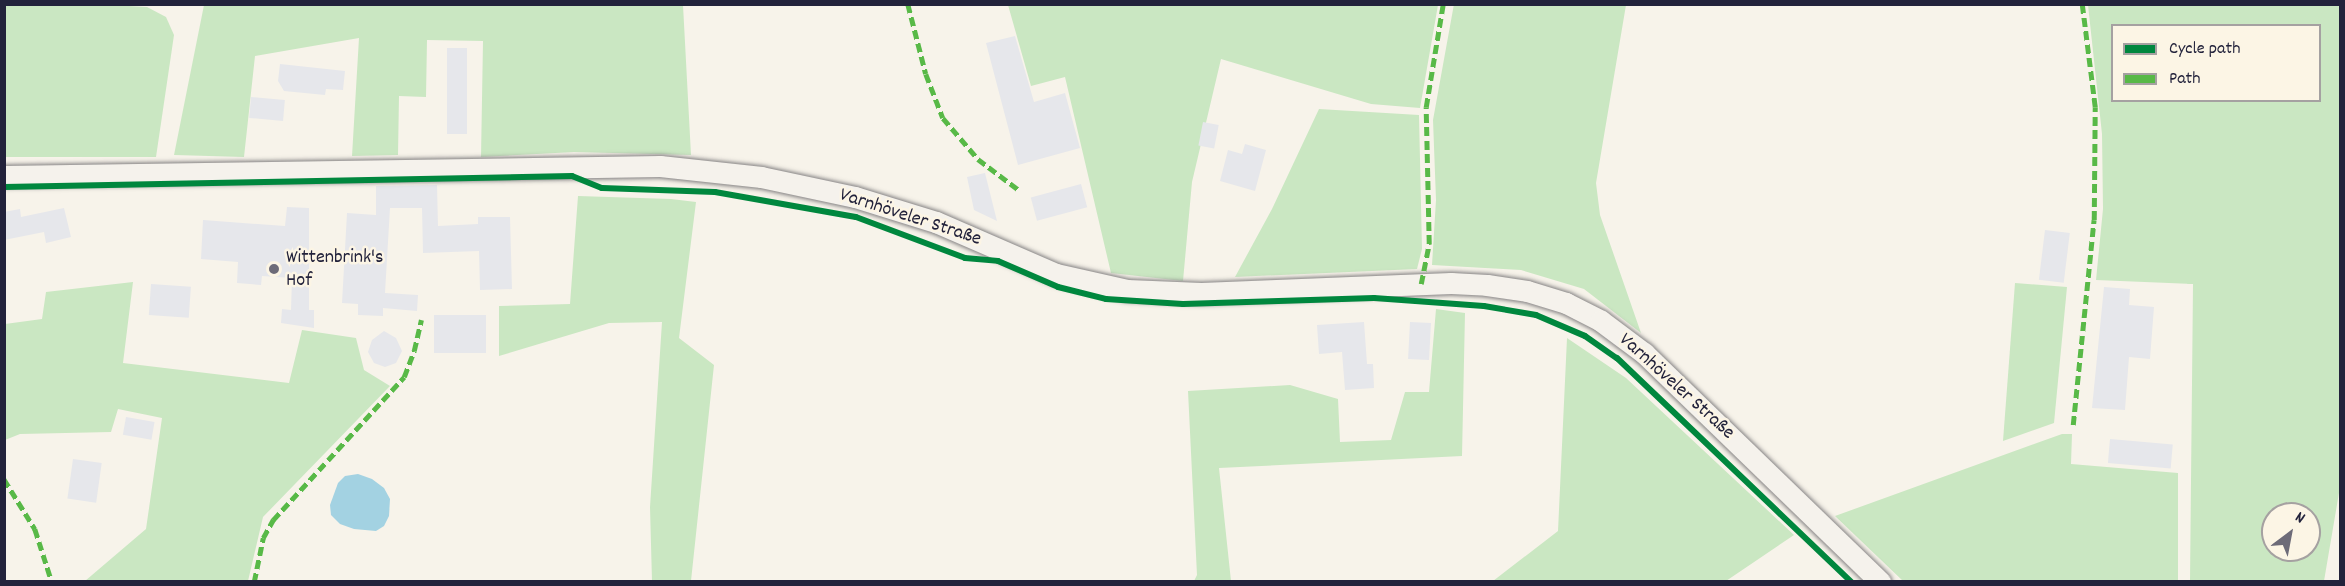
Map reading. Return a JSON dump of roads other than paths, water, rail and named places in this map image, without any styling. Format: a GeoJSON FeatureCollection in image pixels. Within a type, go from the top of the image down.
{"type":"FeatureCollection","features":[{"type":"Feature","properties":{"kind":"street","name":"Varnhöveler Straße"},"geometry":{"type":"LineString","coordinates":[[4,176],[660,166],[761,177],[855,197],[936,222],[1056,274],[1127,290],[1201,293],[1451,283],[1527,291],[1566,303],[1601,321],[1644,353],[1880,582]]}},
{"type":"Feature","properties":{"kind":"water"},"geometry":{"type":"Polygon","coordinates":[[[358,474],[372,479],[384,488],[390,499],[389,516],[384,526],[376,531],[354,529],[340,524],[331,515],[330,505],[338,483],[345,476],[358,474]]]}},
{"type":"Feature","properties":{"kind":"place","name":"Wittenbrink's Hof"},"geometry":{"type":"Point","coordinates":[274,269]}}]}
